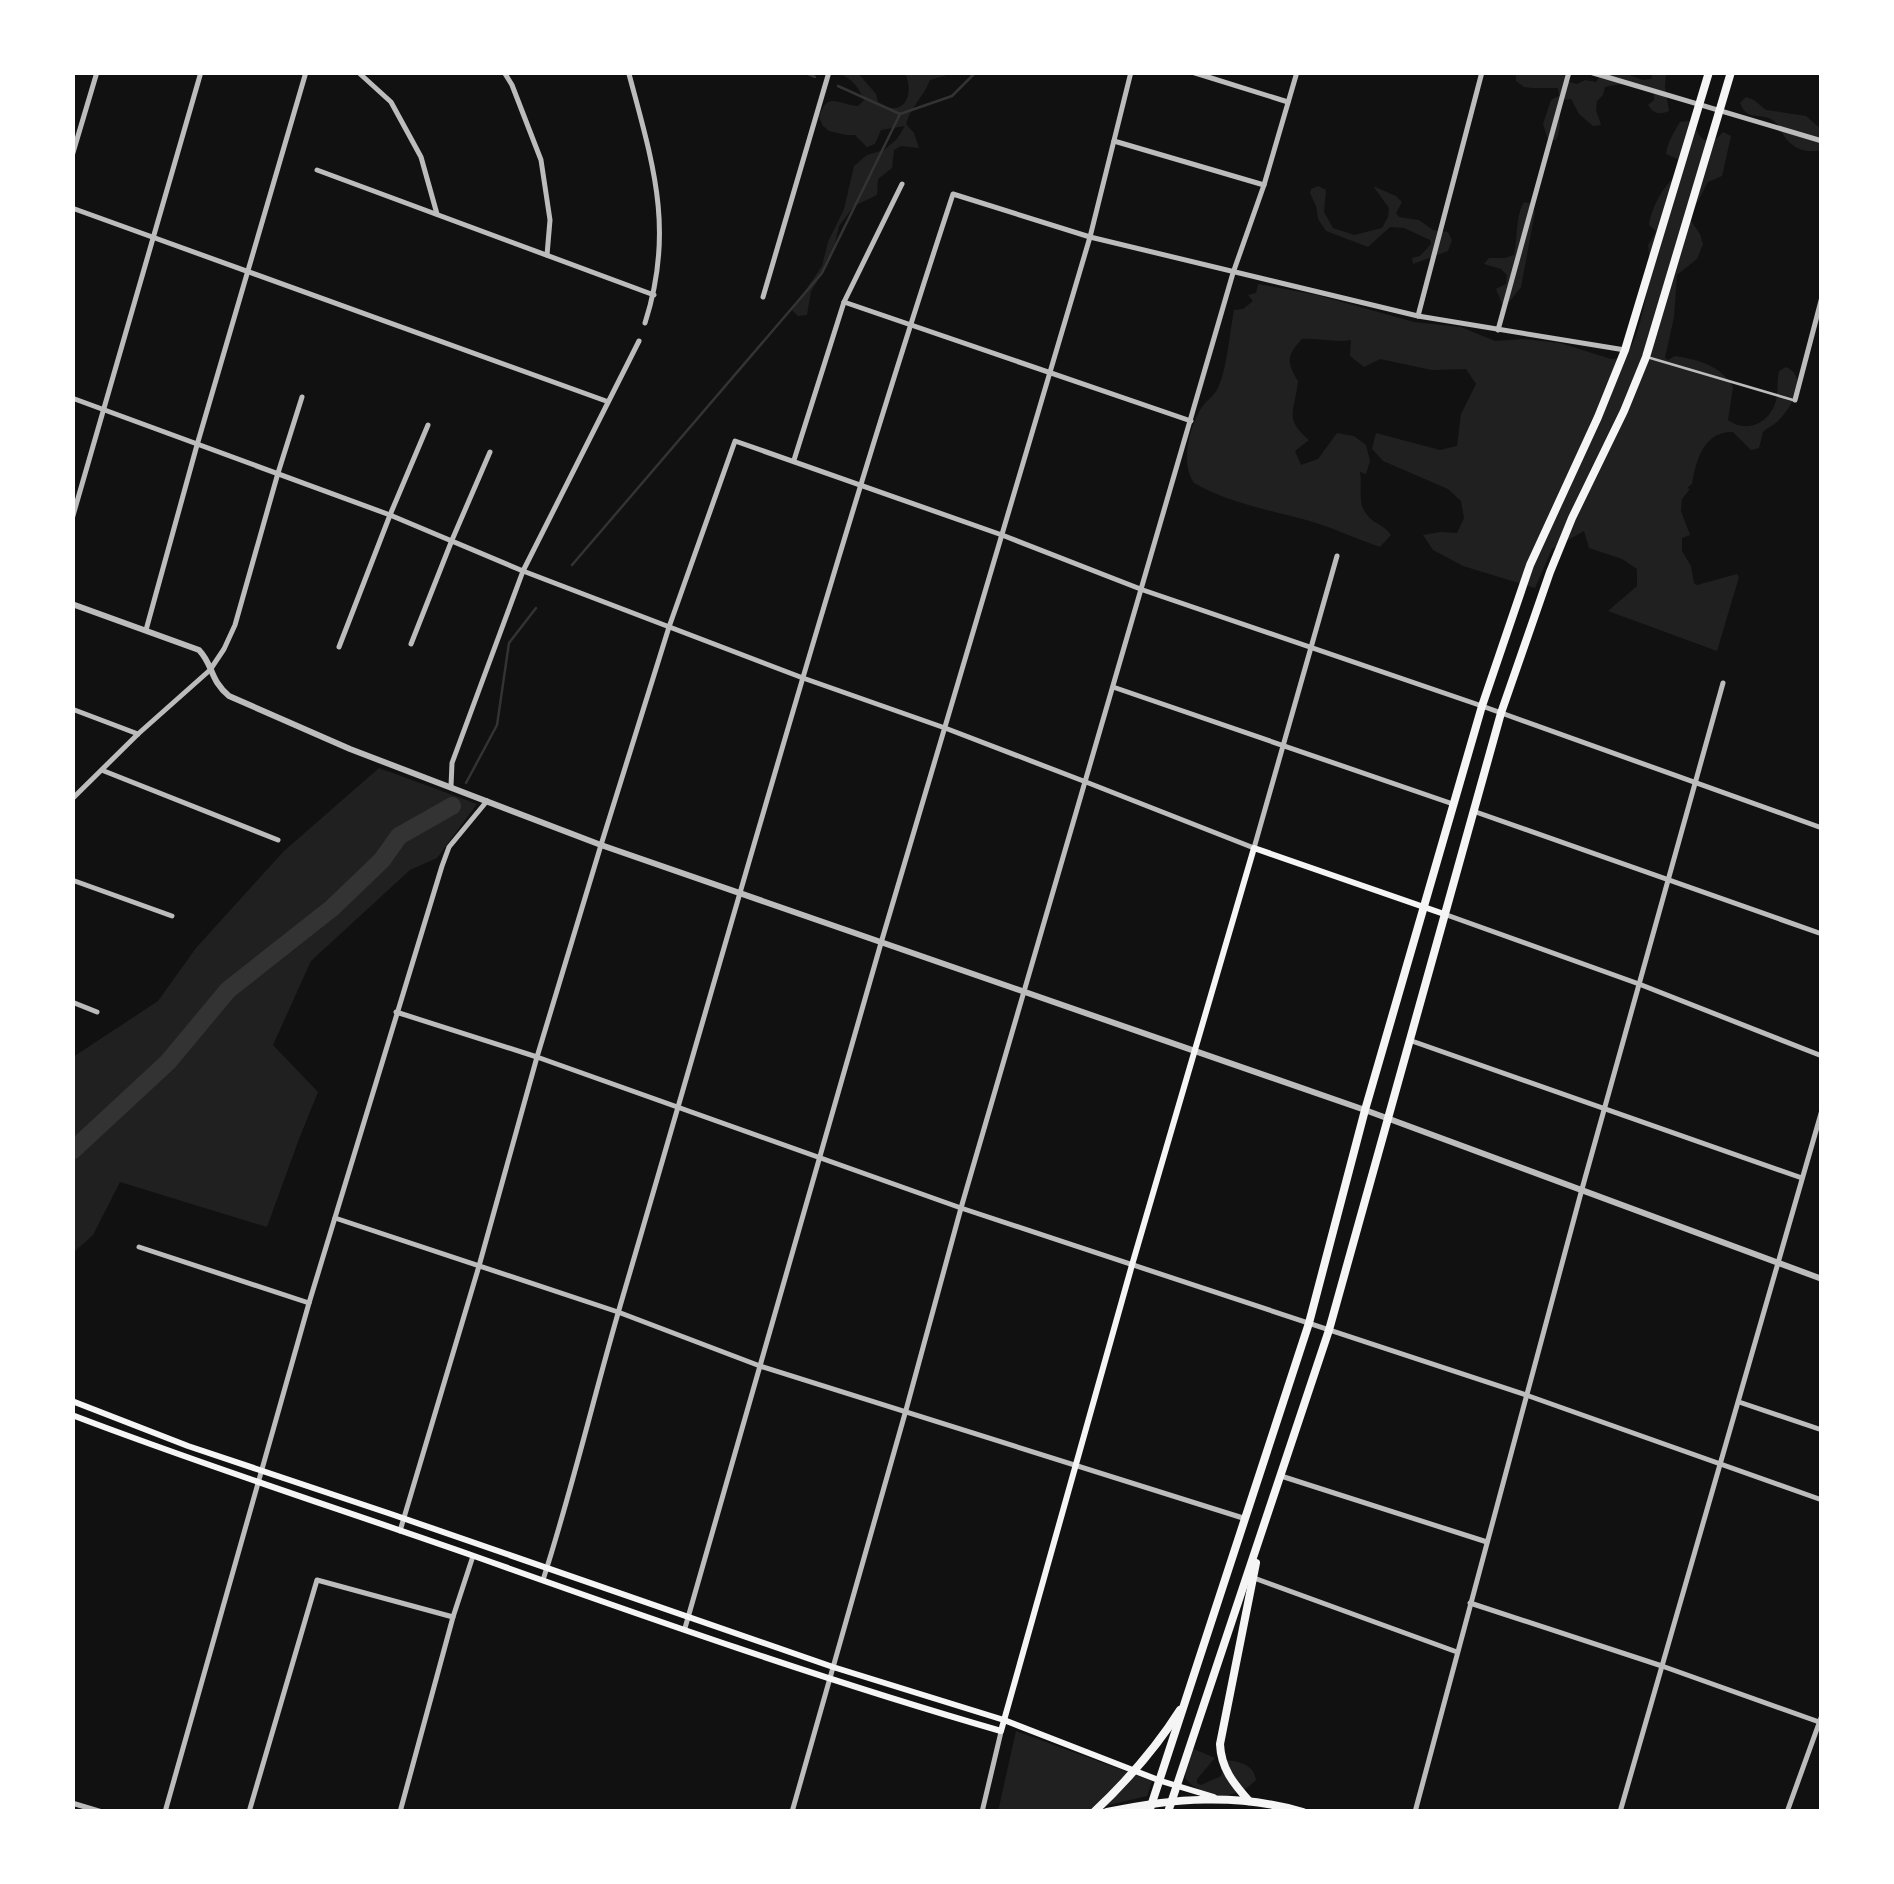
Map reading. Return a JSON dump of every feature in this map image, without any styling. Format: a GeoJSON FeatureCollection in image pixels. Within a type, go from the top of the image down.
{"type":"FeatureCollection","features":[{"type":"Feature","properties":{"kind":"main road"},"geometry":{"type":"LineString","coordinates":[[1151,1807],[1309,1322],[1365,1110],[1482,706],[1530,565],[1626,350],[1709,72]]}},
{"type":"Feature","properties":{"kind":"main road"},"geometry":{"type":"LineString","coordinates":[[1168,1812],[1329,1330],[1501,713],[1550,572],[1646,357],[1731,72]]}},
{"type":"Feature","properties":{"kind":"main road"},"geometry":{"type":"LineString","coordinates":[[72,1415],[184,1458],[543,1581],[1001,1732],[1254,848],[1444,914]]}},
{"type":"Feature","properties":{"kind":"main road"},"geometry":{"type":"LineString","coordinates":[[72,1401],[188,1446],[833,1668],[1004,1720],[1161,1781],[1220,1799]]}},
{"type":"Feature","properties":{"kind":"main road"},"geometry":{"type":"LineString","coordinates":[[1249,1800],[1226,1771],[1220,1744],[1257,1550]]}},
{"type":"Feature","properties":{"kind":"main road"},"geometry":{"type":"LineString","coordinates":[[1094,1812],[1135,1771],[1188,1698]]}},
{"type":"Feature","properties":{"kind":"main road"},"geometry":{"type":"LineString","coordinates":[[1107,1812],[1151,1807],[1172,1800],[1220,1799],[1274,1803],[1303,1812]]}},
{"type":"Feature","properties":{"kind":"street"},"geometry":{"type":"LineString","coordinates":[[72,156],[97,72]]}},
{"type":"Feature","properties":{"kind":"street"},"geometry":{"type":"LineString","coordinates":[[72,518],[201,72]]}},
{"type":"Feature","properties":{"kind":"street"},"geometry":{"type":"LineString","coordinates":[[146,630],[306,72]]}},
{"type":"Feature","properties":{"kind":"street"},"geometry":{"type":"LineString","coordinates":[[358,72],[390,102],[422,157],[437,214]]}},
{"type":"Feature","properties":{"kind":"street"},"geometry":{"type":"LineString","coordinates":[[504,72],[541,160],[550,220],[547,255]]}},
{"type":"Feature","properties":{"kind":"street"},"geometry":{"type":"LineString","coordinates":[[763,297],[830,72]]}},
{"type":"Feature","properties":{"kind":"street"},"geometry":{"type":"LineString","coordinates":[[685,1628],[881,943],[1090,237],[1131,72]]}},
{"type":"Feature","properties":{"kind":"street"},"geometry":{"type":"LineString","coordinates":[[1192,72],[1288,102]]}},
{"type":"Feature","properties":{"kind":"street"},"geometry":{"type":"LineString","coordinates":[[792,1812],[961,1208],[1233,273],[1297,72]]}},
{"type":"Feature","properties":{"kind":"street"},"geometry":{"type":"LineString","coordinates":[[1418,316],[1482,72]]}},
{"type":"Feature","properties":{"kind":"street"},"geometry":{"type":"LineString","coordinates":[[1498,330],[1569,72]]}},
{"type":"Feature","properties":{"kind":"street"},"geometry":{"type":"LineString","coordinates":[[1590,72],[1822,141]]}},
{"type":"Feature","properties":{"kind":"street"},"geometry":{"type":"LineString","coordinates":[[629,74],[655,173],[660,258],[646,323]]}},
{"type":"Feature","properties":{"kind":"street"},"geometry":{"type":"LineString","coordinates":[[1114,141],[1264,185]]}},
{"type":"Feature","properties":{"kind":"street"},"geometry":{"type":"LineString","coordinates":[[318,170],[654,295]]}},
{"type":"Feature","properties":{"kind":"street"},"geometry":{"type":"LineString","coordinates":[[794,461],[844,302],[902,184]]}},
{"type":"Feature","properties":{"kind":"street"},"geometry":{"type":"LineString","coordinates":[[543,1581],[802,678],[953,194],[1090,237],[1418,316],[1626,350]]}},
{"type":"Feature","properties":{"kind":"street"},"geometry":{"type":"LineString","coordinates":[[72,208],[606,402]]}},
{"type":"Feature","properties":{"kind":"street"},"geometry":{"type":"LineString","coordinates":[[1795,400],[1822,297]]}},
{"type":"Feature","properties":{"kind":"street"},"geometry":{"type":"LineString","coordinates":[[844,302],[1191,421]]}},
{"type":"Feature","properties":{"kind":"street"},"geometry":{"type":"LineString","coordinates":[[450,786],[458,744],[523,571],[639,341]]}},
{"type":"Feature","properties":{"kind":"street"},"geometry":{"type":"LineString","coordinates":[[72,398],[390,515],[523,571],[1254,848],[1337,556]]}},
{"type":"Feature","properties":{"kind":"street"},"geometry":{"type":"LineString","coordinates":[[72,799],[210,670],[224,649],[235,625],[302,398]]}},
{"type":"Feature","properties":{"kind":"street"},"geometry":{"type":"LineString","coordinates":[[338,648],[428,425]]}},
{"type":"Feature","properties":{"kind":"street"},"geometry":{"type":"LineString","coordinates":[[400,1531],[602,844],[669,627],[735,440],[1002,535],[1142,590],[1313,646],[1822,828]]}},
{"type":"Feature","properties":{"kind":"street"},"geometry":{"type":"LineString","coordinates":[[411,644],[490,452]]}},
{"type":"Feature","properties":{"kind":"street"},"geometry":{"type":"LineString","coordinates":[[72,604],[199,650],[218,686],[229,696],[350,749],[602,844],[1365,1110],[1822,1279]]}},
{"type":"Feature","properties":{"kind":"street"},"geometry":{"type":"LineString","coordinates":[[1415,1812],[1722,683]]}},
{"type":"Feature","properties":{"kind":"street"},"geometry":{"type":"LineString","coordinates":[[1113,687],[1452,804]]}},
{"type":"Feature","properties":{"kind":"street"},"geometry":{"type":"LineString","coordinates":[[72,710],[138,734]]}},
{"type":"Feature","properties":{"kind":"street"},"geometry":{"type":"LineString","coordinates":[[103,771],[278,840]]}},
{"type":"Feature","properties":{"kind":"street"},"geometry":{"type":"LineString","coordinates":[[165,1812],[396,1012],[449,847],[487,801]]}},
{"type":"Feature","properties":{"kind":"street"},"geometry":{"type":"LineString","coordinates":[[1473,811],[1822,934]]}},
{"type":"Feature","properties":{"kind":"street"},"geometry":{"type":"LineString","coordinates":[[72,880],[172,916]]}},
{"type":"Feature","properties":{"kind":"street"},"geometry":{"type":"LineString","coordinates":[[1444,914],[1822,1056]]}},
{"type":"Feature","properties":{"kind":"street"},"geometry":{"type":"LineString","coordinates":[[72,1002],[97,1012]]}},
{"type":"Feature","properties":{"kind":"street"},"geometry":{"type":"LineString","coordinates":[[396,1012],[537,1057],[961,1208],[1309,1322],[1822,1500]]}},
{"type":"Feature","properties":{"kind":"street"},"geometry":{"type":"LineString","coordinates":[[1408,1040],[1802,1178]]}},
{"type":"Feature","properties":{"kind":"street"},"geometry":{"type":"LineString","coordinates":[[1620,1812],[1822,1110]]}},
{"type":"Feature","properties":{"kind":"street"},"geometry":{"type":"LineString","coordinates":[[334,1217],[618,1312],[760,1366],[1243,1518]]}},
{"type":"Feature","properties":{"kind":"street"},"geometry":{"type":"LineString","coordinates":[[138,1248],[309,1303]]}},
{"type":"Feature","properties":{"kind":"street"},"geometry":{"type":"LineString","coordinates":[[1738,1402],[1822,1430]]}},
{"type":"Feature","properties":{"kind":"street"},"geometry":{"type":"LineString","coordinates":[[1281,1476],[1486,1542]]}},
{"type":"Feature","properties":{"kind":"street"},"geometry":{"type":"LineString","coordinates":[[400,1812],[473,1556]]}},
{"type":"Feature","properties":{"kind":"street"},"geometry":{"type":"LineString","coordinates":[[1254,1578],[1457,1652]]}},
{"type":"Feature","properties":{"kind":"street"},"geometry":{"type":"LineString","coordinates":[[249,1812],[316,1580],[453,1618]]}},
{"type":"Feature","properties":{"kind":"street"},"geometry":{"type":"LineString","coordinates":[[1470,1603],[1821,1720],[1787,1812]]}},
{"type":"Feature","properties":{"kind":"street"},"geometry":{"type":"LineString","coordinates":[[982,1812],[1001,1732]]}},
{"type":"Feature","properties":{"kind":"street"},"geometry":{"type":"LineString","coordinates":[[72,1803],[102,1812]]}},
{"type":"Feature","properties":{"kind":"lane"},"geometry":{"type":"LineString","coordinates":[[1646,357],[1795,400]]}},
{"type":"Feature","properties":{"kind":"shaded area"},"geometry":{"type":"Polygon","coordinates":[[[838,73],[858,73],[878,102],[895,108],[908,96],[905,73],[954,73],[930,80],[906,124],[919,148],[901,146],[894,150],[892,168],[878,179],[877,195],[854,206],[839,226],[827,266],[811,291],[807,315],[798,316],[792,310],[822,266],[828,242],[844,209],[854,166],[867,155],[884,150],[905,126],[881,130],[875,144],[867,147],[855,135],[829,131],[819,117],[826,104],[834,101],[858,106],[864,100],[854,84],[838,73]]]}},
{"type":"Feature","properties":{"kind":"shaded area"},"geometry":{"type":"Polygon","coordinates":[[[1516,73],[1563,73],[1577,84],[1585,80],[1596,82],[1600,75],[1596,73],[1624,73],[1643,80],[1651,79],[1653,73],[1666,73],[1669,111],[1652,110],[1648,105],[1654,94],[1642,87],[1605,87],[1596,110],[1601,125],[1593,126],[1579,114],[1571,99],[1562,100],[1558,135],[1556,140],[1548,140],[1543,124],[1551,100],[1559,96],[1558,88],[1524,87],[1516,81],[1516,73]]]}},
{"type":"Feature","properties":{"kind":"shaded area"},"geometry":{"type":"Polygon","coordinates":[[[1746,97],[1766,110],[1806,116],[1821,129],[1821,150],[1796,147],[1775,122],[1747,113],[1740,103],[1746,97]]]}},
{"type":"Feature","properties":{"kind":"shaded area"},"geometry":{"type":"Polygon","coordinates":[[[1689,121],[1703,139],[1715,139],[1723,132],[1731,136],[1722,176],[1708,182],[1692,213],[1691,221],[1703,244],[1697,259],[1677,275],[1674,317],[1665,358],[1692,359],[1722,373],[1733,387],[1728,420],[1744,426],[1759,423],[1771,412],[1779,371],[1786,367],[1797,378],[1796,393],[1788,409],[1763,432],[1759,448],[1751,450],[1733,432],[1715,436],[1703,449],[1692,484],[1687,488],[1690,489],[1682,499],[1681,511],[1690,535],[1682,538],[1682,551],[1691,566],[1694,583],[1737,574],[1739,577],[1717,651],[1608,611],[1637,586],[1637,569],[1622,559],[1589,548],[1584,531],[1552,549],[1535,588],[1463,566],[1433,550],[1423,535],[1457,533],[1464,518],[1461,501],[1448,489],[1383,461],[1372,449],[1376,433],[1440,450],[1457,446],[1461,414],[1476,384],[1466,369],[1432,370],[1380,359],[1364,367],[1350,356],[1351,340],[1302,339],[1291,354],[1291,369],[1298,381],[1293,420],[1309,440],[1295,451],[1301,465],[1318,459],[1337,433],[1354,436],[1366,445],[1370,461],[1366,474],[1360,472],[1362,503],[1367,515],[1391,535],[1380,547],[1313,522],[1237,502],[1194,483],[1187,455],[1193,424],[1221,379],[1234,310],[1253,301],[1248,295],[1256,293],[1258,284],[1317,295],[1414,322],[1461,327],[1495,341],[1560,343],[1622,359],[1639,327],[1656,261],[1649,255],[1648,245],[1656,231],[1649,225],[1652,212],[1677,176],[1682,161],[1666,154],[1668,146],[1680,122],[1689,121]]]}},
{"type":"Feature","properties":{"kind":"shaded area"},"geometry":{"type":"Polygon","coordinates":[[[1318,186],[1326,190],[1324,212],[1333,228],[1354,235],[1382,228],[1389,208],[1373,186],[1402,202],[1396,213],[1399,217],[1448,232],[1452,240],[1448,251],[1413,264],[1412,258],[1420,256],[1430,240],[1404,228],[1390,227],[1368,247],[1326,231],[1310,193],[1318,186]]]}},
{"type":"Feature","properties":{"kind":"shaded area"},"geometry":{"type":"Polygon","coordinates":[[[1524,202],[1532,204],[1535,212],[1521,287],[1510,301],[1502,304],[1496,289],[1506,284],[1507,275],[1484,264],[1489,258],[1514,255],[1524,202]]]}},
{"type":"Feature","properties":{"kind":"shaded area"},"geometry":{"type":"Polygon","coordinates":[[[379,768],[477,804],[437,858],[410,870],[311,961],[273,1045],[318,1092],[267,1227],[120,1182],[93,1235],[73,1253],[73,1057],[158,1001],[196,948],[284,851],[379,768]]]}},
{"type":"Feature","properties":{"kind":"shaded area"},"geometry":{"type":"Polygon","coordinates":[[[1016,1731],[1152,1781],[1147,1796],[1084,1811],[998,1812],[1016,1731]]]}},
{"type":"Feature","properties":{"kind":"shaded area"},"geometry":{"type":"Polygon","coordinates":[[[1194,1749],[1215,1758],[1197,1779],[1201,1785],[1221,1776],[1227,1760],[1250,1768],[1256,1780],[1230,1795],[1201,1791],[1185,1778],[1194,1749]]]}},
{"type":"Feature","properties":{"kind":"waterway"},"geometry":{"type":"LineString","coordinates":[[804,72],[815,77]]}},
{"type":"Feature","properties":{"kind":"waterway"},"geometry":{"type":"LineString","coordinates":[[572,565],[822,273],[900,114],[952,96],[976,72]]}},
{"type":"Feature","properties":{"kind":"waterway"},"geometry":{"type":"LineString","coordinates":[[838,86],[900,114]]}},
{"type":"Feature","properties":{"kind":"waterway"},"geometry":{"type":"LineString","coordinates":[[466,783],[497,725],[509,643],[536,608]]}},
{"type":"Feature","properties":{"kind":"waterway"},"geometry":{"type":"LineString","coordinates":[[72,1151],[168,1062],[228,990],[332,908],[382,860],[399,836],[452,806]]}}]}
